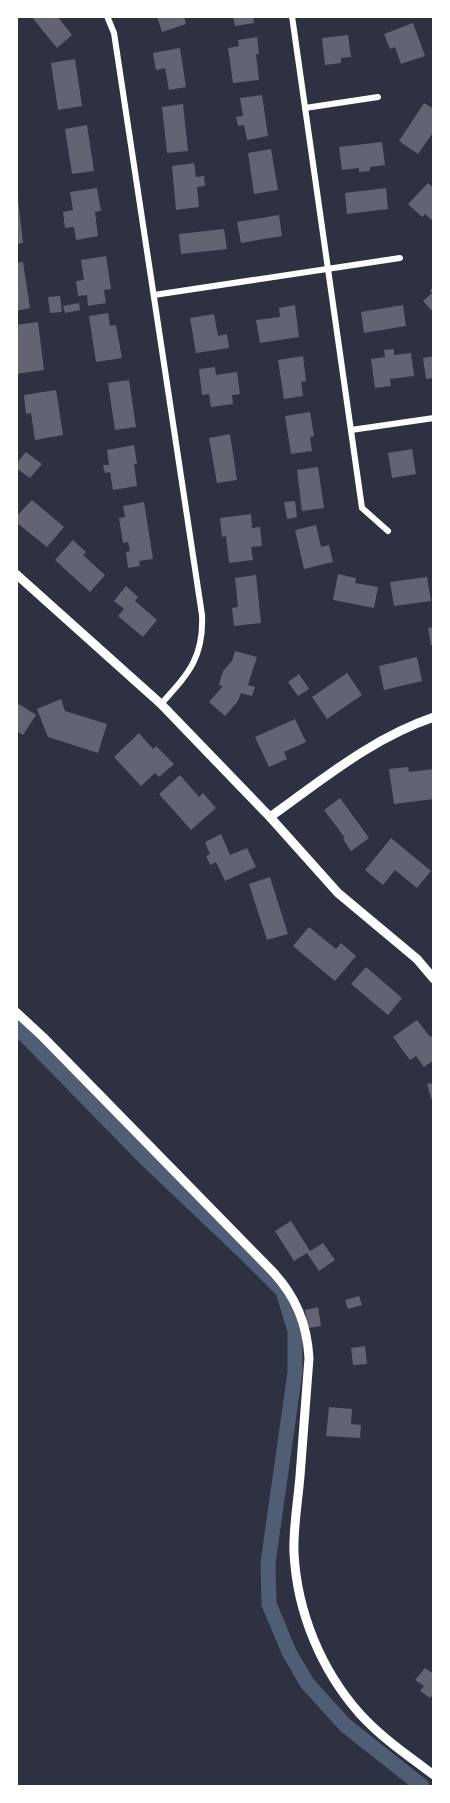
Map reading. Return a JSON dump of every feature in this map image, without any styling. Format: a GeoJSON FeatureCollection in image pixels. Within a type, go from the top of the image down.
{"type":"FeatureCollection","features":[{"type":"Feature","properties":{"kind":"street"},"geometry":{"type":"LineString","coordinates":[[107,16],[114,33],[202,627],[199,650],[189,671],[161,704]]}},
{"type":"Feature","properties":{"kind":"street"},"geometry":{"type":"LineString","coordinates":[[292,16],[362,508],[388,531]]}},
{"type":"Feature","properties":{"kind":"street"},"geometry":{"type":"LineString","coordinates":[[305,108],[378,97]]}},
{"type":"Feature","properties":{"kind":"street"},"geometry":{"type":"LineString","coordinates":[[154,295],[400,258]]}},
{"type":"Feature","properties":{"kind":"street"},"geometry":{"type":"LineString","coordinates":[[351,430],[434,418]]}},
{"type":"Feature","properties":{"kind":"street"},"geometry":{"type":"LineString","coordinates":[[16,574],[161,704],[270,817],[338,893],[417,959],[434,979]]}},
{"type":"Feature","properties":{"kind":"street"},"geometry":{"type":"LineString","coordinates":[[270,817],[357,755],[390,735],[434,717]]}},
{"type":"Feature","properties":{"kind":"street"},"geometry":{"type":"LineString","coordinates":[[16,1012],[273,1272],[293,1297],[305,1326],[309,1358],[294,1551],[298,1587],[307,1622],[321,1656],[350,1702],[382,1736],[434,1775]]}},
{"type":"Feature","properties":{"kind":"building"},"geometry":{"type":"Polygon","coordinates":[[[31,16],[57,16],[72,35],[57,48],[31,16]]]}},
{"type":"Feature","properties":{"kind":"building"},"geometry":{"type":"Polygon","coordinates":[[[157,16],[184,16],[186,24],[162,32],[157,16]]]}},
{"type":"Feature","properties":{"kind":"building"},"geometry":{"type":"Polygon","coordinates":[[[233,16],[253,16],[254,23],[235,26],[233,16]]]}},
{"type":"Feature","properties":{"kind":"building"},"geometry":{"type":"Polygon","coordinates":[[[413,23],[425,56],[401,64],[395,47],[390,49],[384,34],[413,23]]]}},
{"type":"Feature","properties":{"kind":"building"},"geometry":{"type":"Polygon","coordinates":[[[348,35],[351,57],[341,58],[341,63],[325,65],[322,38],[348,35]]]}},
{"type":"Feature","properties":{"kind":"building"},"geometry":{"type":"Polygon","coordinates":[[[257,37],[259,80],[233,83],[228,48],[239,46],[238,40],[257,37]]]}},
{"type":"Feature","properties":{"kind":"building"},"geometry":{"type":"Polygon","coordinates":[[[180,48],[186,87],[169,90],[165,68],[156,70],[153,53],[180,48]]]}},
{"type":"Feature","properties":{"kind":"building"},"geometry":{"type":"Polygon","coordinates":[[[75,59],[82,106],[58,110],[51,63],[75,59]]]}},
{"type":"Feature","properties":{"kind":"building"},"geometry":{"type":"Polygon","coordinates":[[[262,95],[268,136],[247,140],[244,125],[238,126],[236,117],[243,116],[240,98],[262,95]]]}},
{"type":"Feature","properties":{"kind":"building"},"geometry":{"type":"Polygon","coordinates":[[[424,103],[434,109],[434,131],[418,154],[399,141],[424,103]]]}},
{"type":"Feature","properties":{"kind":"building"},"geometry":{"type":"Polygon","coordinates":[[[183,104],[188,151],[167,153],[162,107],[183,104]]]}},
{"type":"Feature","properties":{"kind":"building"},"geometry":{"type":"Polygon","coordinates":[[[87,125],[94,171],[72,174],[65,129],[87,125]]]}},
{"type":"Feature","properties":{"kind":"building"},"geometry":{"type":"Polygon","coordinates":[[[382,142],[385,165],[370,167],[370,171],[359,172],[359,168],[342,170],[339,147],[382,142]]]}},
{"type":"Feature","properties":{"kind":"building"},"geometry":{"type":"Polygon","coordinates":[[[271,149],[278,190],[254,194],[248,153],[271,149]]]}},
{"type":"Feature","properties":{"kind":"building"},"geometry":{"type":"Polygon","coordinates":[[[194,163],[196,177],[204,176],[205,186],[197,187],[199,207],[176,210],[172,166],[194,163]]]}},
{"type":"Feature","properties":{"kind":"building"},"geometry":{"type":"Polygon","coordinates":[[[428,183],[434,188],[434,222],[425,214],[422,217],[408,204],[428,183]]]}},
{"type":"Feature","properties":{"kind":"building"},"geometry":{"type":"Polygon","coordinates":[[[97,188],[101,211],[95,212],[98,236],[76,240],[74,227],[65,228],[63,212],[73,210],[70,192],[97,188]]]}},
{"type":"Feature","properties":{"kind":"building"},"geometry":{"type":"Polygon","coordinates":[[[386,188],[388,209],[347,214],[345,193],[386,188]]]}},
{"type":"Feature","properties":{"kind":"building"},"geometry":{"type":"Polygon","coordinates":[[[16,199],[18,199],[23,243],[16,244],[16,199]]]}},
{"type":"Feature","properties":{"kind":"building"},"geometry":{"type":"Polygon","coordinates":[[[279,215],[282,236],[241,243],[237,222],[279,215]]]}},
{"type":"Feature","properties":{"kind":"building"},"geometry":{"type":"Polygon","coordinates":[[[224,229],[227,249],[181,254],[179,234],[224,229]]]}},
{"type":"Feature","properties":{"kind":"building"},"geometry":{"type":"Polygon","coordinates":[[[106,256],[111,289],[104,290],[106,303],[88,306],[87,295],[78,296],[76,281],[84,280],[81,260],[106,256]]]}},
{"type":"Feature","properties":{"kind":"building"},"geometry":{"type":"Polygon","coordinates":[[[23,262],[30,308],[16,311],[16,263],[23,262]]]}},
{"type":"Feature","properties":{"kind":"building"},"geometry":{"type":"Polygon","coordinates":[[[434,287],[434,313],[423,301],[432,293],[430,290],[434,287]]]}},
{"type":"Feature","properties":{"kind":"building"},"geometry":{"type":"Polygon","coordinates":[[[60,296],[62,312],[50,313],[48,297],[60,296]]]}},
{"type":"Feature","properties":{"kind":"building"},"geometry":{"type":"Polygon","coordinates":[[[79,303],[80,310],[65,313],[63,306],[79,303]]]}},
{"type":"Feature","properties":{"kind":"building"},"geometry":{"type":"Polygon","coordinates":[[[295,305],[299,337],[260,343],[256,320],[280,317],[279,308],[295,305]]]}},
{"type":"Feature","properties":{"kind":"building"},"geometry":{"type":"Polygon","coordinates":[[[403,305],[406,326],[364,333],[361,312],[403,305]]]}},
{"type":"Feature","properties":{"kind":"building"},"geometry":{"type":"Polygon","coordinates":[[[108,313],[110,326],[116,325],[122,358],[96,362],[89,316],[108,313]]]}},
{"type":"Feature","properties":{"kind":"building"},"geometry":{"type":"Polygon","coordinates":[[[214,314],[218,336],[227,334],[229,348],[196,353],[190,318],[214,314]]]}},
{"type":"Feature","properties":{"kind":"building"},"geometry":{"type":"Polygon","coordinates":[[[38,322],[44,370],[16,374],[16,357],[18,357],[16,325],[38,322]]]}},
{"type":"Feature","properties":{"kind":"building"},"geometry":{"type":"Polygon","coordinates":[[[394,349],[394,355],[411,353],[414,376],[390,379],[391,386],[375,388],[371,359],[385,357],[384,350],[394,349]]]}},
{"type":"Feature","properties":{"kind":"building"},"geometry":{"type":"Polygon","coordinates":[[[303,356],[306,381],[301,382],[303,396],[284,399],[278,360],[303,356]]]}},
{"type":"Feature","properties":{"kind":"building"},"geometry":{"type":"Polygon","coordinates":[[[434,356],[434,378],[426,379],[423,358],[434,356]]]}},
{"type":"Feature","properties":{"kind":"building"},"geometry":{"type":"Polygon","coordinates":[[[215,367],[216,375],[237,372],[240,394],[232,395],[233,404],[211,407],[209,394],[202,395],[199,369],[215,367]]]}},
{"type":"Feature","properties":{"kind":"building"},"geometry":{"type":"Polygon","coordinates":[[[129,380],[136,427],[115,430],[108,383],[129,380]]]}},
{"type":"Feature","properties":{"kind":"building"},"geometry":{"type":"Polygon","coordinates":[[[56,390],[63,435],[35,440],[31,413],[26,414],[24,395],[56,390]]]}},
{"type":"Feature","properties":{"kind":"building"},"geometry":{"type":"Polygon","coordinates":[[[310,412],[314,436],[310,437],[312,451],[291,454],[285,416],[310,412]]]}},
{"type":"Feature","properties":{"kind":"building"},"geometry":{"type":"Polygon","coordinates":[[[230,434],[237,480],[217,483],[209,438],[230,434]]]}},
{"type":"Feature","properties":{"kind":"building"},"geometry":{"type":"Polygon","coordinates":[[[134,445],[137,486],[113,490],[110,472],[105,473],[103,465],[109,465],[107,450],[134,445]]]}},
{"type":"Feature","properties":{"kind":"building"},"geometry":{"type":"Polygon","coordinates":[[[412,449],[416,474],[392,478],[388,453],[412,449]]]}},
{"type":"Feature","properties":{"kind":"building"},"geometry":{"type":"Polygon","coordinates":[[[26,452],[42,464],[30,478],[16,468],[16,464],[26,452]]]}},
{"type":"Feature","properties":{"kind":"building"},"geometry":{"type":"Polygon","coordinates":[[[318,467],[324,508],[302,511],[297,470],[318,467]]]}},
{"type":"Feature","properties":{"kind":"building"},"geometry":{"type":"Polygon","coordinates":[[[32,500],[64,527],[47,547],[16,522],[16,517],[32,500]]]}},
{"type":"Feature","properties":{"kind":"building"},"geometry":{"type":"Polygon","coordinates":[[[295,501],[297,517],[287,519],[284,502],[295,501]]]}},
{"type":"Feature","properties":{"kind":"building"},"geometry":{"type":"Polygon","coordinates":[[[144,502],[153,559],[139,561],[140,566],[128,568],[126,552],[130,551],[128,542],[123,543],[119,518],[125,517],[123,506],[144,502]]]}},
{"type":"Feature","properties":{"kind":"building"},"geometry":{"type":"Polygon","coordinates":[[[251,514],[252,528],[260,527],[262,546],[251,547],[253,560],[229,563],[226,536],[222,537],[220,518],[251,514]]]}},
{"type":"Feature","properties":{"kind":"building"},"geometry":{"type":"Polygon","coordinates":[[[316,525],[321,547],[329,545],[333,562],[304,569],[295,530],[316,525]]]}},
{"type":"Feature","properties":{"kind":"building"},"geometry":{"type":"Polygon","coordinates":[[[73,540],[86,552],[83,555],[105,575],[90,592],[55,560],[73,540]]]}},
{"type":"Feature","properties":{"kind":"building"},"geometry":{"type":"Polygon","coordinates":[[[338,574],[356,578],[355,583],[378,587],[374,608],[333,600],[338,574]]]}},
{"type":"Feature","properties":{"kind":"building"},"geometry":{"type":"Polygon","coordinates":[[[256,575],[261,623],[234,626],[232,608],[238,607],[235,578],[256,575]]]}},
{"type":"Feature","properties":{"kind":"building"},"geometry":{"type":"Polygon","coordinates":[[[427,577],[431,601],[394,606],[390,582],[427,577]]]}},
{"type":"Feature","properties":{"kind":"building"},"geometry":{"type":"Polygon","coordinates":[[[126,586],[138,597],[135,601],[157,620],[143,637],[118,616],[124,609],[114,601],[126,586]]]}},
{"type":"Feature","properties":{"kind":"building"},"geometry":{"type":"Polygon","coordinates":[[[434,627],[434,645],[431,645],[428,628],[434,627]]]}},
{"type":"Feature","properties":{"kind":"building"},"geometry":{"type":"Polygon","coordinates":[[[235,651],[257,657],[248,685],[255,687],[252,696],[241,693],[238,701],[225,716],[209,702],[223,686],[219,685],[223,671],[232,661],[235,651]]]}},
{"type":"Feature","properties":{"kind":"building"},"geometry":{"type":"Polygon","coordinates":[[[417,657],[422,681],[384,690],[379,666],[417,657]]]}},
{"type":"Feature","properties":{"kind":"building"},"geometry":{"type":"Polygon","coordinates":[[[347,673],[362,695],[327,719],[312,697],[347,673]]]}},
{"type":"Feature","properties":{"kind":"building"},"geometry":{"type":"Polygon","coordinates":[[[299,674],[309,689],[298,696],[288,682],[299,674]]]}},
{"type":"Feature","properties":{"kind":"building"},"geometry":{"type":"Polygon","coordinates":[[[61,699],[65,711],[107,724],[98,753],[48,737],[37,709],[61,699]]]}},
{"type":"Feature","properties":{"kind":"building"},"geometry":{"type":"Polygon","coordinates":[[[19,704],[36,715],[23,735],[16,731],[16,708],[19,704]]]}},
{"type":"Feature","properties":{"kind":"building"},"geometry":{"type":"Polygon","coordinates":[[[295,719],[306,742],[284,752],[287,759],[269,767],[255,737],[295,719]]]}},
{"type":"Feature","properties":{"kind":"building"},"geometry":{"type":"Polygon","coordinates":[[[139,733],[153,749],[156,746],[174,764],[159,777],[155,773],[141,786],[114,757],[139,733]]]}},
{"type":"Feature","properties":{"kind":"building"},"geometry":{"type":"Polygon","coordinates":[[[408,767],[409,772],[434,769],[434,799],[394,804],[389,769],[408,767]]]}},
{"type":"Feature","properties":{"kind":"building"},"geometry":{"type":"Polygon","coordinates":[[[180,775],[199,797],[203,793],[216,808],[191,830],[159,794],[180,775]]]}},
{"type":"Feature","properties":{"kind":"building"},"geometry":{"type":"Polygon","coordinates":[[[340,798],[369,838],[351,851],[343,839],[345,838],[324,810],[340,798]]]}},
{"type":"Feature","properties":{"kind":"building"},"geometry":{"type":"Polygon","coordinates":[[[221,834],[230,855],[247,848],[256,867],[225,881],[216,862],[210,865],[206,856],[210,854],[205,842],[221,834]]]}},
{"type":"Feature","properties":{"kind":"building"},"geometry":{"type":"Polygon","coordinates":[[[391,838],[431,871],[417,888],[395,870],[383,885],[365,870],[391,838]]]}},
{"type":"Feature","properties":{"kind":"building"},"geometry":{"type":"Polygon","coordinates":[[[270,877],[288,934],[267,940],[249,884],[270,877]]]}},
{"type":"Feature","properties":{"kind":"building"},"geometry":{"type":"Polygon","coordinates":[[[309,927],[336,949],[341,943],[356,956],[335,981],[293,946],[309,927]]]}},
{"type":"Feature","properties":{"kind":"building"},"geometry":{"type":"Polygon","coordinates":[[[366,967],[402,998],[388,1015],[351,984],[366,967]]]}},
{"type":"Feature","properties":{"kind":"building"},"geometry":{"type":"Polygon","coordinates":[[[417,1020],[430,1037],[434,1034],[434,1060],[424,1067],[416,1056],[410,1060],[393,1037],[417,1020]]]}},
{"type":"Feature","properties":{"kind":"building"},"geometry":{"type":"Polygon","coordinates":[[[434,1083],[434,1104],[433,1104],[427,1084],[434,1083]]]}},
{"type":"Feature","properties":{"kind":"building"},"geometry":{"type":"Polygon","coordinates":[[[291,1221],[310,1251],[323,1243],[335,1260],[319,1271],[307,1253],[294,1261],[275,1231],[291,1221]]]}},
{"type":"Feature","properties":{"kind":"building"},"geometry":{"type":"Polygon","coordinates":[[[359,1296],[362,1305],[348,1309],[345,1300],[359,1296]]]}},
{"type":"Feature","properties":{"kind":"building"},"geometry":{"type":"Polygon","coordinates":[[[318,1307],[321,1326],[308,1328],[305,1310],[318,1307]]]}},
{"type":"Feature","properties":{"kind":"building"},"geometry":{"type":"Polygon","coordinates":[[[365,1346],[367,1364],[353,1365],[351,1348],[365,1346]]]}},
{"type":"Feature","properties":{"kind":"building"},"geometry":{"type":"Polygon","coordinates":[[[329,1407],[352,1409],[351,1424],[361,1425],[360,1438],[326,1436],[329,1407]]]}},
{"type":"Feature","properties":{"kind":"building"},"geometry":{"type":"Polygon","coordinates":[[[425,1668],[434,1674],[434,1693],[430,1698],[420,1691],[424,1686],[415,1680],[425,1668]]]}},
{"type":"Feature","properties":{"kind":"waterway"},"geometry":{"type":"LineString","coordinates":[[16,1026],[144,1157],[283,1291],[295,1331],[295,1372],[268,1563],[269,1604],[289,1652],[307,1683],[345,1725],[422,1786]]}}]}
